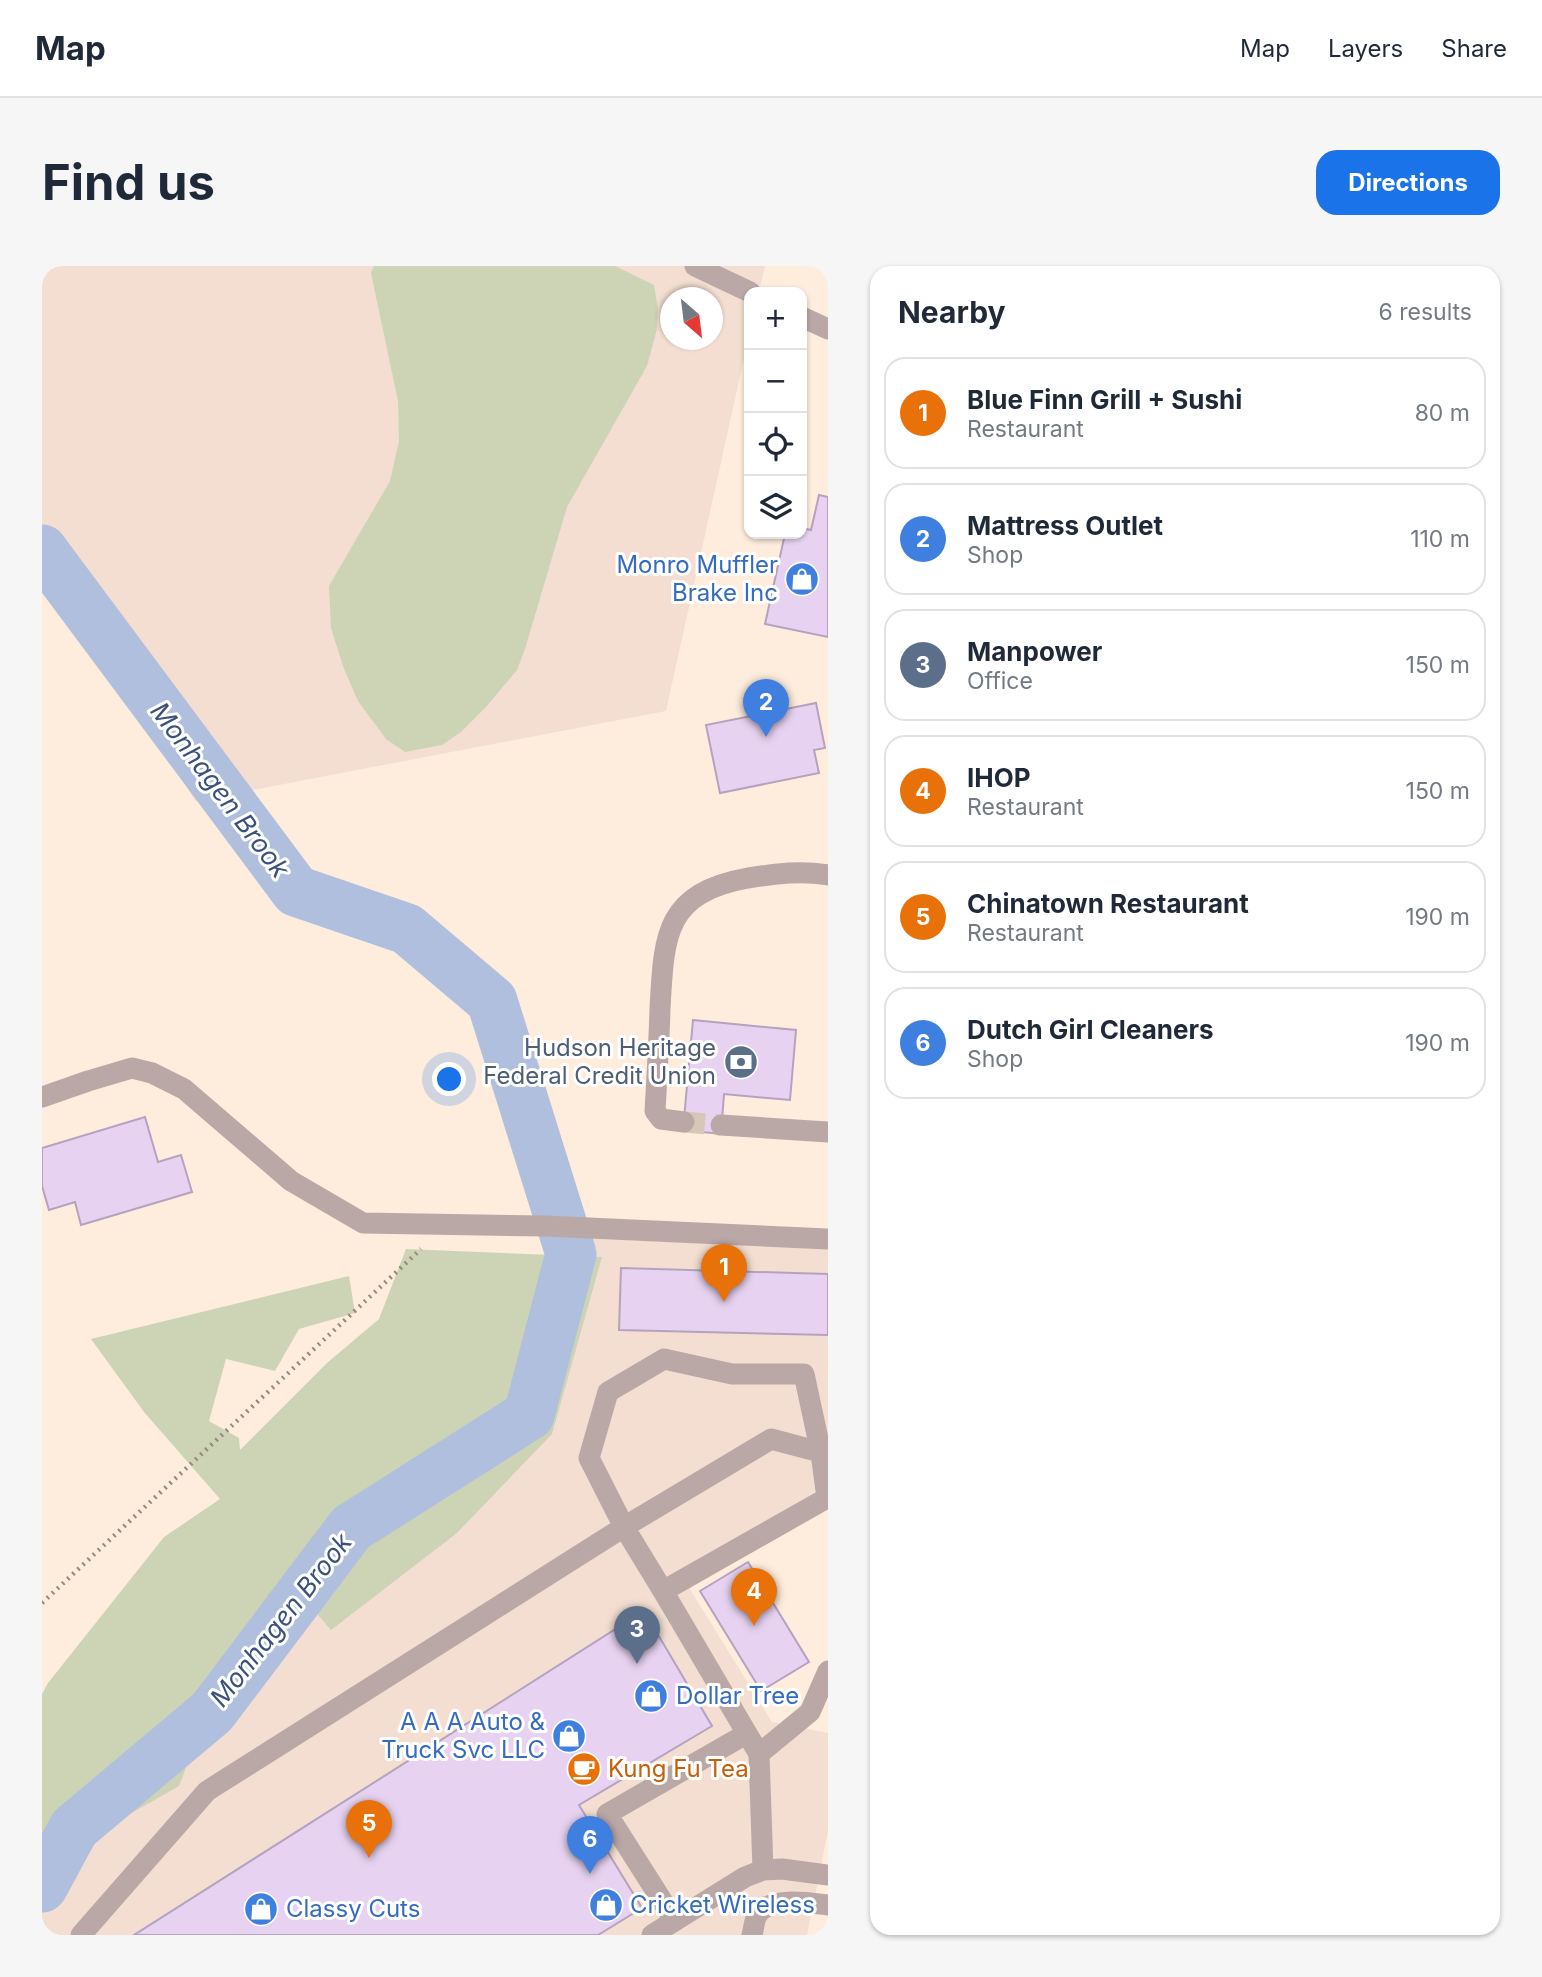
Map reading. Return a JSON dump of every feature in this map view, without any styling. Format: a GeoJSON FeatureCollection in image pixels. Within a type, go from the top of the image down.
{"type":"FeatureCollection","features":[{"type":"Feature","properties":{"kind":"lane"},"geometry":{"type":"LineString","coordinates":[[695,266],[744,289]]}},
{"type":"Feature","properties":{"kind":"lane"},"geometry":{"type":"LineString","coordinates":[[807,319],[828,329]]}},
{"type":"Feature","properties":{"kind":"lane"},"geometry":{"type":"LineString","coordinates":[[684,1122],[661,1119],[655,1111],[663,955],[670,929],[684,908],[699,893],[728,882],[779,873],[810,872],[828,875]]}},
{"type":"Feature","properties":{"kind":"lane"},"geometry":{"type":"LineString","coordinates":[[42,1097],[132,1068],[152,1073],[184,1089],[291,1181],[363,1223],[545,1226],[828,1239]]}},
{"type":"Feature","properties":{"kind":"lane"},"geometry":{"type":"LineString","coordinates":[[722,1125],[828,1132]]}},
{"type":"Feature","properties":{"kind":"lane"},"geometry":{"type":"LineString","coordinates":[[663,1591],[827,1507],[824,1453],[804,1374],[732,1374],[664,1359],[608,1392],[589,1458],[624,1527],[759,1754],[763,1870]]}},
{"type":"Feature","properties":{"kind":"lane"},"geometry":{"type":"LineString","coordinates":[[81,1935],[207,1791],[624,1527],[771,1439],[824,1453]]}},
{"type":"Feature","properties":{"kind":"lane"},"geometry":{"type":"LineString","coordinates":[[759,1754],[810,1712],[828,1671]]}},
{"type":"Feature","properties":{"kind":"lane"},"geometry":{"type":"LineString","coordinates":[[675,1921],[607,1814],[746,1734]]}},
{"type":"Feature","properties":{"kind":"lane"},"geometry":{"type":"LineString","coordinates":[[652,1935],[746,1877],[763,1870],[782,1869],[828,1875]]}},
{"type":"Feature","properties":{"kind":"lane"},"geometry":{"type":"LineString","coordinates":[[752,1935],[757,1915],[771,1905],[798,1902],[828,1905]]}},
{"type":"Feature","properties":{"kind":"path"},"geometry":{"type":"LineString","coordinates":[[42,1603],[447,1225]]}},
{"type":"Feature","properties":{"kind":"shaded area"},"geometry":{"type":"Polygon","coordinates":[[[42,266],[765,266],[760,287],[744,287],[744,359],[666,711],[195,801],[42,544],[42,266]]]}},
{"type":"Feature","properties":{"kind":"shaded area"},"geometry":{"type":"Polygon","coordinates":[[[578,1238],[828,1249],[828,1484],[680,1573],[772,1722],[828,1733],[828,1831],[807,1935],[42,1935],[42,1885],[80,1819],[218,1702],[357,1518],[536,1407],[578,1238]]]}},
{"type":"Feature","properties":{"kind":"green space"},"geometry":{"type":"Polygon","coordinates":[[[374,266],[615,266],[654,285],[658,309],[657,329],[647,366],[567,507],[517,670],[461,732],[442,745],[405,752],[386,739],[358,701],[331,628],[329,586],[390,481],[399,441],[398,401],[371,273],[374,266]]]}},
{"type":"Feature","properties":{"kind":"green space"},"geometry":{"type":"Polygon","coordinates":[[[406,1249],[602,1257],[552,1434],[457,1533],[331,1630],[295,1588],[257,1629],[195,1744],[179,1786],[42,1864],[42,1694],[164,1537],[220,1499],[144,1412],[91,1339],[349,1276],[355,1313],[299,1329],[275,1371],[226,1359],[209,1421],[239,1438],[240,1450],[327,1363],[379,1319],[406,1249]]]}},
{"type":"Feature","properties":{"kind":"building","name":"Monro Muffler Brake Inc"},"geometry":{"type":"Polygon","coordinates":[[[819,495],[828,497],[828,637],[765,624],[784,539],[807,539],[807,529],[811,530],[819,495]]]}},
{"type":"Feature","properties":{"kind":"building"},"geometry":{"type":"Polygon","coordinates":[[[816,703],[825,748],[814,750],[819,773],[720,793],[706,725],[816,703]]]}},
{"type":"Feature","properties":{"kind":"building","name":"Hudson Heritage Federal Credit Union"},"geometry":{"type":"Polygon","coordinates":[[[693,1020],[796,1030],[790,1100],[724,1094],[721,1134],[683,1130],[693,1020]]]}},
{"type":"Feature","properties":{"kind":"building"},"geometry":{"type":"Polygon","coordinates":[[[145,1117],[158,1162],[181,1155],[192,1192],[81,1225],[75,1202],[49,1210],[42,1186],[42,1148],[145,1117]]]}},
{"type":"Feature","properties":{"kind":"building"},"geometry":{"type":"Polygon","coordinates":[[[621,1268],[828,1274],[828,1335],[619,1330],[621,1268]]]}},
{"type":"Feature","properties":{"kind":"building"},"geometry":{"type":"Polygon","coordinates":[[[748,1562],[809,1662],[761,1691],[700,1591],[748,1562]]]}},
{"type":"Feature","properties":{"kind":"building"},"geometry":{"type":"Polygon","coordinates":[[[644,1611],[712,1726],[579,1805],[642,1908],[598,1935],[134,1935],[644,1611]]]}},
{"type":"Feature","properties":{"kind":"waterway","name":"Monhagen Brook"},"geometry":{"type":"LineString","coordinates":[[42,550],[296,891],[407,929],[492,1001],[571,1254],[529,1415],[351,1528],[212,1712],[74,1828],[42,1887]]}},
{"type":"Feature","properties":{"kind":"tunnel"},"geometry":{"type":"LineString","coordinates":[[684,1122],[721,1125]]}},
{"type":"Feature","properties":{"kind":"place","name":"Monro Muffler Brake Inc"},"geometry":{"type":"Point","coordinates":[802,579]}},
{"type":"Feature","properties":{"kind":"place","name":"Mattress Outlet"},"geometry":{"type":"Point","coordinates":[766,737]}},
{"type":"Feature","properties":{"kind":"place","name":"Hudson Heritage Federal Credit Union"},"geometry":{"type":"Point","coordinates":[741,1062]}},
{"type":"Feature","properties":{"kind":"place","name":"Blue Finn Grill + Sushi"},"geometry":{"type":"Point","coordinates":[724,1302]}},
{"type":"Feature","properties":{"kind":"place","name":"IHOP"},"geometry":{"type":"Point","coordinates":[754,1626]}},
{"type":"Feature","properties":{"kind":"place","name":"Manpower"},"geometry":{"type":"Point","coordinates":[637,1664]}},
{"type":"Feature","properties":{"kind":"place","name":"Dollar Tree"},"geometry":{"type":"Point","coordinates":[651,1696]}},
{"type":"Feature","properties":{"kind":"place","name":"A A A Auto & Truck Svc LLC"},"geometry":{"type":"Point","coordinates":[569,1736]}},
{"type":"Feature","properties":{"kind":"place","name":"Kung Fu Tea"},"geometry":{"type":"Point","coordinates":[584,1769]}},
{"type":"Feature","properties":{"kind":"place","name":"Chinatown Restaurant"},"geometry":{"type":"Point","coordinates":[369,1858]}},
{"type":"Feature","properties":{"kind":"place","name":"Dutch Girl Cleaners"},"geometry":{"type":"Point","coordinates":[590,1874]}},
{"type":"Feature","properties":{"kind":"place","name":"Cricket Wireless"},"geometry":{"type":"Point","coordinates":[606,1905]}},
{"type":"Feature","properties":{"kind":"place","name":"Classy Cuts"},"geometry":{"type":"Point","coordinates":[261,1909]}}]}
